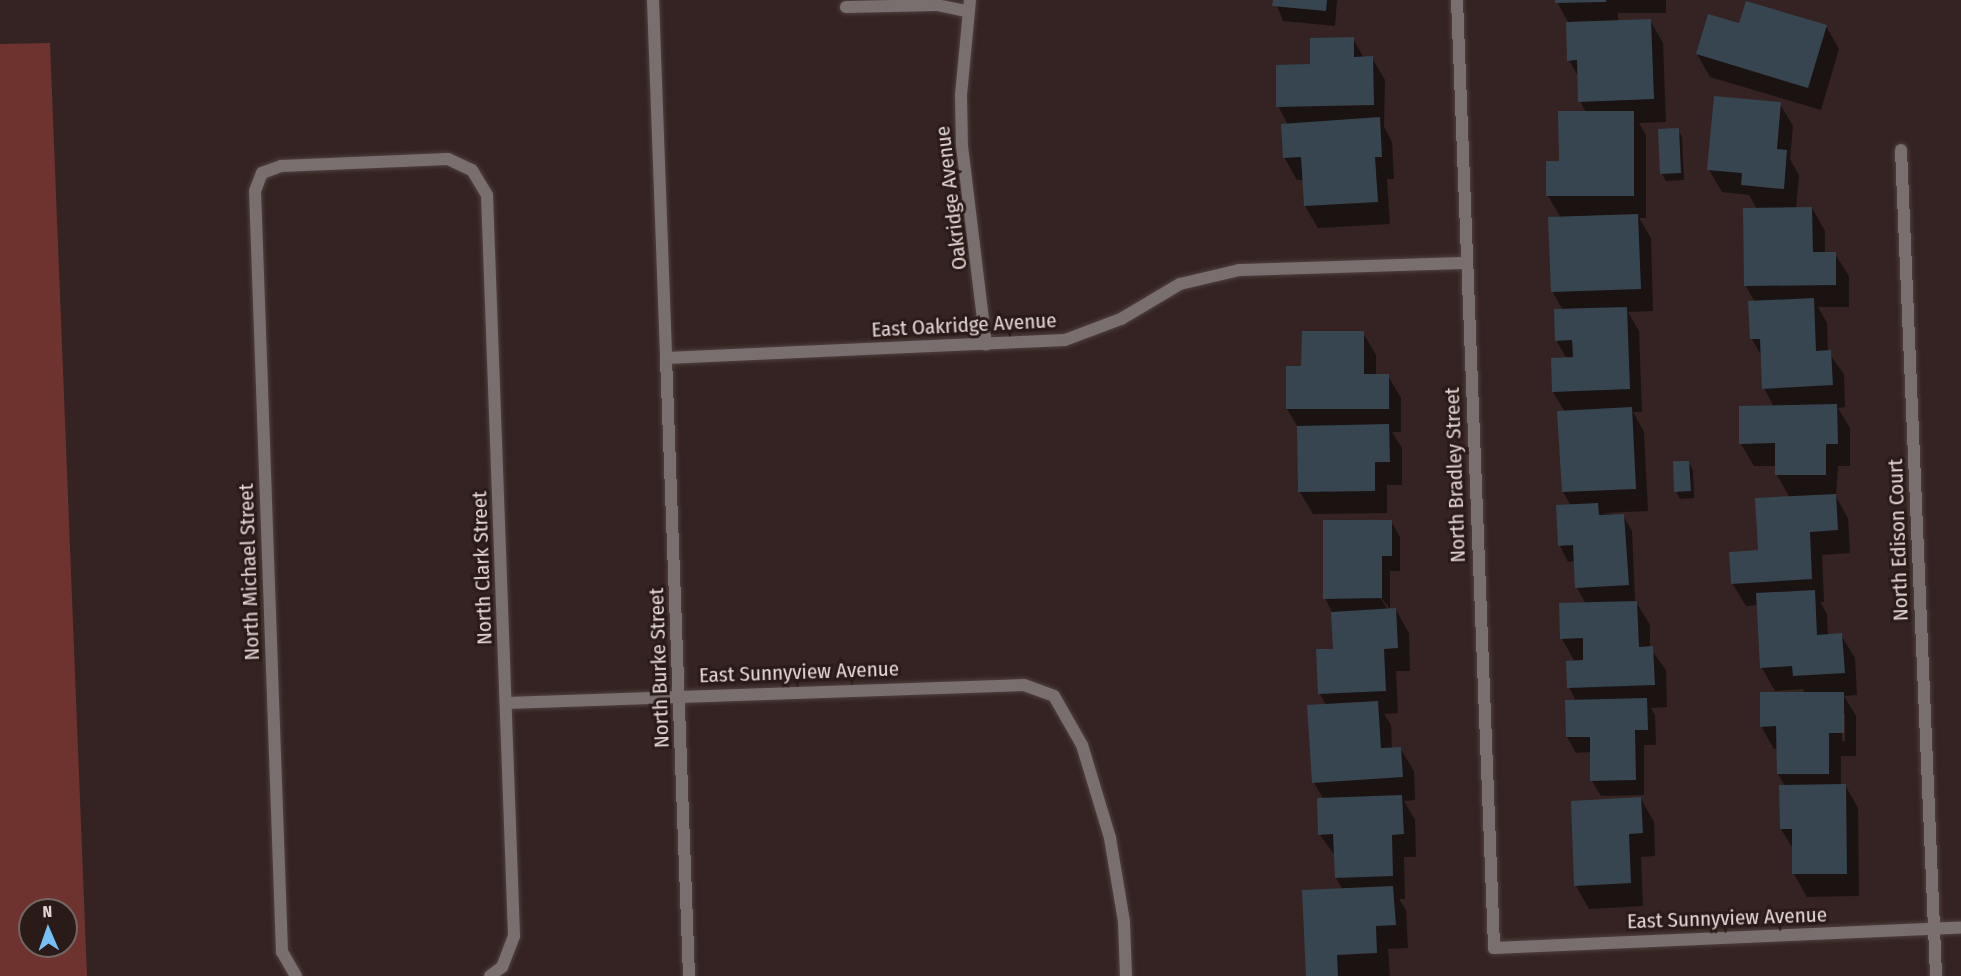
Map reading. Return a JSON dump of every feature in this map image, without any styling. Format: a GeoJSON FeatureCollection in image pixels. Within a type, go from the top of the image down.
{"type":"FeatureCollection","features":[{"type":"Feature","properties":{"kind":"street","name":"North Burke Street"},"geometry":{"type":"LineString","coordinates":[[653,0],[680,695],[688,976]]}},
{"type":"Feature","properties":{"kind":"street","name":"North Bradley Street"},"geometry":{"type":"LineString","coordinates":[[1457,0],[1465,263],[1494,948]]}},
{"type":"Feature","properties":{"kind":"street","name":"Oakridge Avenue"},"geometry":{"type":"LineString","coordinates":[[846,6],[968,5],[962,146],[986,345]]}},
{"type":"Feature","properties":{"kind":"street","name":"North Edison Court"},"geometry":{"type":"LineString","coordinates":[[1901,150],[1936,976]]}},
{"type":"Feature","properties":{"kind":"street","name":"North Clark Street"},"geometry":{"type":"LineString","coordinates":[[262,173],[281,166],[448,159],[472,170],[487,195],[514,936],[501,967],[490,976]]}},
{"type":"Feature","properties":{"kind":"street","name":"North Michael Street"},"geometry":{"type":"LineString","coordinates":[[262,173],[255,191],[282,952],[292,973]]}},
{"type":"Feature","properties":{"kind":"street","name":"East Oakridge Avenue"},"geometry":{"type":"LineString","coordinates":[[666,358],[1065,340],[1121,319],[1180,284],[1239,270],[1465,263]]}},
{"type":"Feature","properties":{"kind":"street","name":"East Sunnyview Avenue"},"geometry":{"type":"LineString","coordinates":[[507,703],[680,695],[1024,685],[1054,696],[1082,745],[1110,838],[1124,922],[1126,976]]}},
{"type":"Feature","properties":{"kind":"street","name":"East Sunnyview Avenue"},"geometry":{"type":"LineString","coordinates":[[1494,948],[1961,928]]}},
{"type":"Feature","properties":{"kind":"shaded area"},"geometry":{"type":"Polygon","coordinates":[[[50,43],[87,976],[0,976],[0,44],[50,43]]]}},
{"type":"Feature","properties":{"kind":"building"},"geometry":{"type":"Polygon","coordinates":[[[1273,0],[1327,0],[1326,11],[1272,6],[1273,0]]]}},
{"type":"Feature","properties":{"kind":"building"},"geometry":{"type":"Polygon","coordinates":[[[1555,0],[1606,0],[1606,2],[1555,3],[1555,0]]]}},
{"type":"Feature","properties":{"kind":"building"},"geometry":{"type":"Polygon","coordinates":[[[1746,1],[1827,25],[1808,88],[1696,54],[1708,14],[1739,23],[1746,1]]]}},
{"type":"Feature","properties":{"kind":"building"},"geometry":{"type":"Polygon","coordinates":[[[1651,19],[1654,99],[1578,102],[1577,60],[1567,61],[1566,22],[1651,19]]]}},
{"type":"Feature","properties":{"kind":"building"},"geometry":{"type":"Polygon","coordinates":[[[1354,37],[1354,57],[1373,56],[1374,105],[1276,107],[1276,65],[1310,64],[1310,38],[1354,37]]]}},
{"type":"Feature","properties":{"kind":"building"},"geometry":{"type":"Polygon","coordinates":[[[1714,96],[1781,102],[1777,149],[1787,150],[1784,189],[1741,185],[1742,173],[1707,170],[1714,96]]]}},
{"type":"Feature","properties":{"kind":"building"},"geometry":{"type":"Polygon","coordinates":[[[1558,111],[1634,111],[1634,196],[1546,196],[1546,161],[1559,161],[1558,111]]]}},
{"type":"Feature","properties":{"kind":"building"},"geometry":{"type":"Polygon","coordinates":[[[1380,117],[1382,157],[1375,157],[1378,202],[1304,206],[1301,157],[1283,158],[1281,124],[1380,117]]]}},
{"type":"Feature","properties":{"kind":"building"},"geometry":{"type":"Polygon","coordinates":[[[1679,128],[1681,173],[1660,174],[1658,129],[1679,128]]]}},
{"type":"Feature","properties":{"kind":"building"},"geometry":{"type":"Polygon","coordinates":[[[1812,207],[1813,252],[1836,252],[1836,285],[1744,286],[1743,208],[1812,207]]]}},
{"type":"Feature","properties":{"kind":"building"},"geometry":{"type":"Polygon","coordinates":[[[1638,214],[1641,289],[1551,292],[1548,217],[1638,214]]]}},
{"type":"Feature","properties":{"kind":"building"},"geometry":{"type":"Polygon","coordinates":[[[1814,298],[1816,351],[1831,350],[1833,385],[1762,389],[1760,339],[1750,339],[1748,301],[1814,298]]]}},
{"type":"Feature","properties":{"kind":"building"},"geometry":{"type":"Polygon","coordinates":[[[1627,307],[1630,389],[1552,392],[1551,358],[1573,357],[1572,340],[1555,341],[1554,309],[1627,307]]]}},
{"type":"Feature","properties":{"kind":"building"},"geometry":{"type":"Polygon","coordinates":[[[1302,331],[1364,331],[1364,374],[1389,374],[1389,409],[1286,409],[1286,366],[1301,366],[1302,331]]]}},
{"type":"Feature","properties":{"kind":"building"},"geometry":{"type":"Polygon","coordinates":[[[1837,404],[1838,444],[1826,444],[1826,475],[1775,475],[1775,443],[1739,444],[1739,406],[1837,404]]]}},
{"type":"Feature","properties":{"kind":"building"},"geometry":{"type":"Polygon","coordinates":[[[1632,407],[1636,489],[1562,492],[1557,411],[1632,407]]]}},
{"type":"Feature","properties":{"kind":"building"},"geometry":{"type":"Polygon","coordinates":[[[1389,424],[1390,462],[1375,462],[1375,491],[1298,492],[1297,426],[1389,424]]]}},
{"type":"Feature","properties":{"kind":"building"},"geometry":{"type":"Polygon","coordinates":[[[1673,461],[1689,461],[1691,491],[1674,492],[1673,461]]]}},
{"type":"Feature","properties":{"kind":"building"},"geometry":{"type":"Polygon","coordinates":[[[1836,494],[1838,530],[1810,532],[1812,579],[1731,584],[1729,552],[1758,550],[1755,498],[1836,494]]]}},
{"type":"Feature","properties":{"kind":"building"},"geometry":{"type":"Polygon","coordinates":[[[1598,503],[1599,515],[1624,514],[1629,585],[1575,588],[1573,545],[1558,546],[1556,505],[1598,503]]]}},
{"type":"Feature","properties":{"kind":"building"},"geometry":{"type":"Polygon","coordinates":[[[1323,520],[1392,520],[1392,556],[1382,556],[1382,598],[1323,599],[1323,520]]]}},
{"type":"Feature","properties":{"kind":"building"},"geometry":{"type":"Polygon","coordinates":[[[1815,590],[1817,635],[1842,633],[1845,673],[1793,676],[1792,666],[1760,668],[1756,593],[1815,590]]]}},
{"type":"Feature","properties":{"kind":"building"},"geometry":{"type":"Polygon","coordinates":[[[1637,601],[1639,647],[1653,646],[1655,685],[1567,688],[1566,661],[1583,660],[1583,638],[1560,639],[1559,603],[1637,601]]]}},
{"type":"Feature","properties":{"kind":"building"},"geometry":{"type":"Polygon","coordinates":[[[1396,608],[1398,648],[1384,649],[1386,691],[1318,694],[1316,649],[1333,649],[1331,612],[1396,608]]]}},
{"type":"Feature","properties":{"kind":"building"},"geometry":{"type":"Polygon","coordinates":[[[1760,692],[1844,692],[1844,733],[1829,733],[1829,774],[1777,774],[1776,726],[1760,727],[1760,692]]]}},
{"type":"Feature","properties":{"kind":"building"},"geometry":{"type":"Polygon","coordinates":[[[1647,698],[1648,730],[1635,730],[1636,780],[1590,781],[1590,737],[1566,737],[1565,700],[1647,698]]]}},
{"type":"Feature","properties":{"kind":"building"},"geometry":{"type":"Polygon","coordinates":[[[1378,701],[1381,748],[1401,747],[1403,777],[1312,783],[1307,705],[1378,701]]]}},
{"type":"Feature","properties":{"kind":"building"},"geometry":{"type":"Polygon","coordinates":[[[1846,784],[1847,874],[1792,874],[1792,829],[1780,829],[1779,785],[1846,784]]]}},
{"type":"Feature","properties":{"kind":"building"},"geometry":{"type":"Polygon","coordinates":[[[1402,795],[1404,834],[1392,835],[1393,876],[1335,878],[1333,834],[1318,835],[1317,798],[1402,795]]]}},
{"type":"Feature","properties":{"kind":"building"},"geometry":{"type":"Polygon","coordinates":[[[1641,797],[1643,833],[1629,834],[1631,883],[1574,886],[1571,801],[1641,797]]]}},
{"type":"Feature","properties":{"kind":"building"},"geometry":{"type":"Polygon","coordinates":[[[1393,886],[1396,925],[1376,926],[1377,953],[1337,955],[1338,976],[1306,976],[1302,890],[1393,886]]]}}]}
